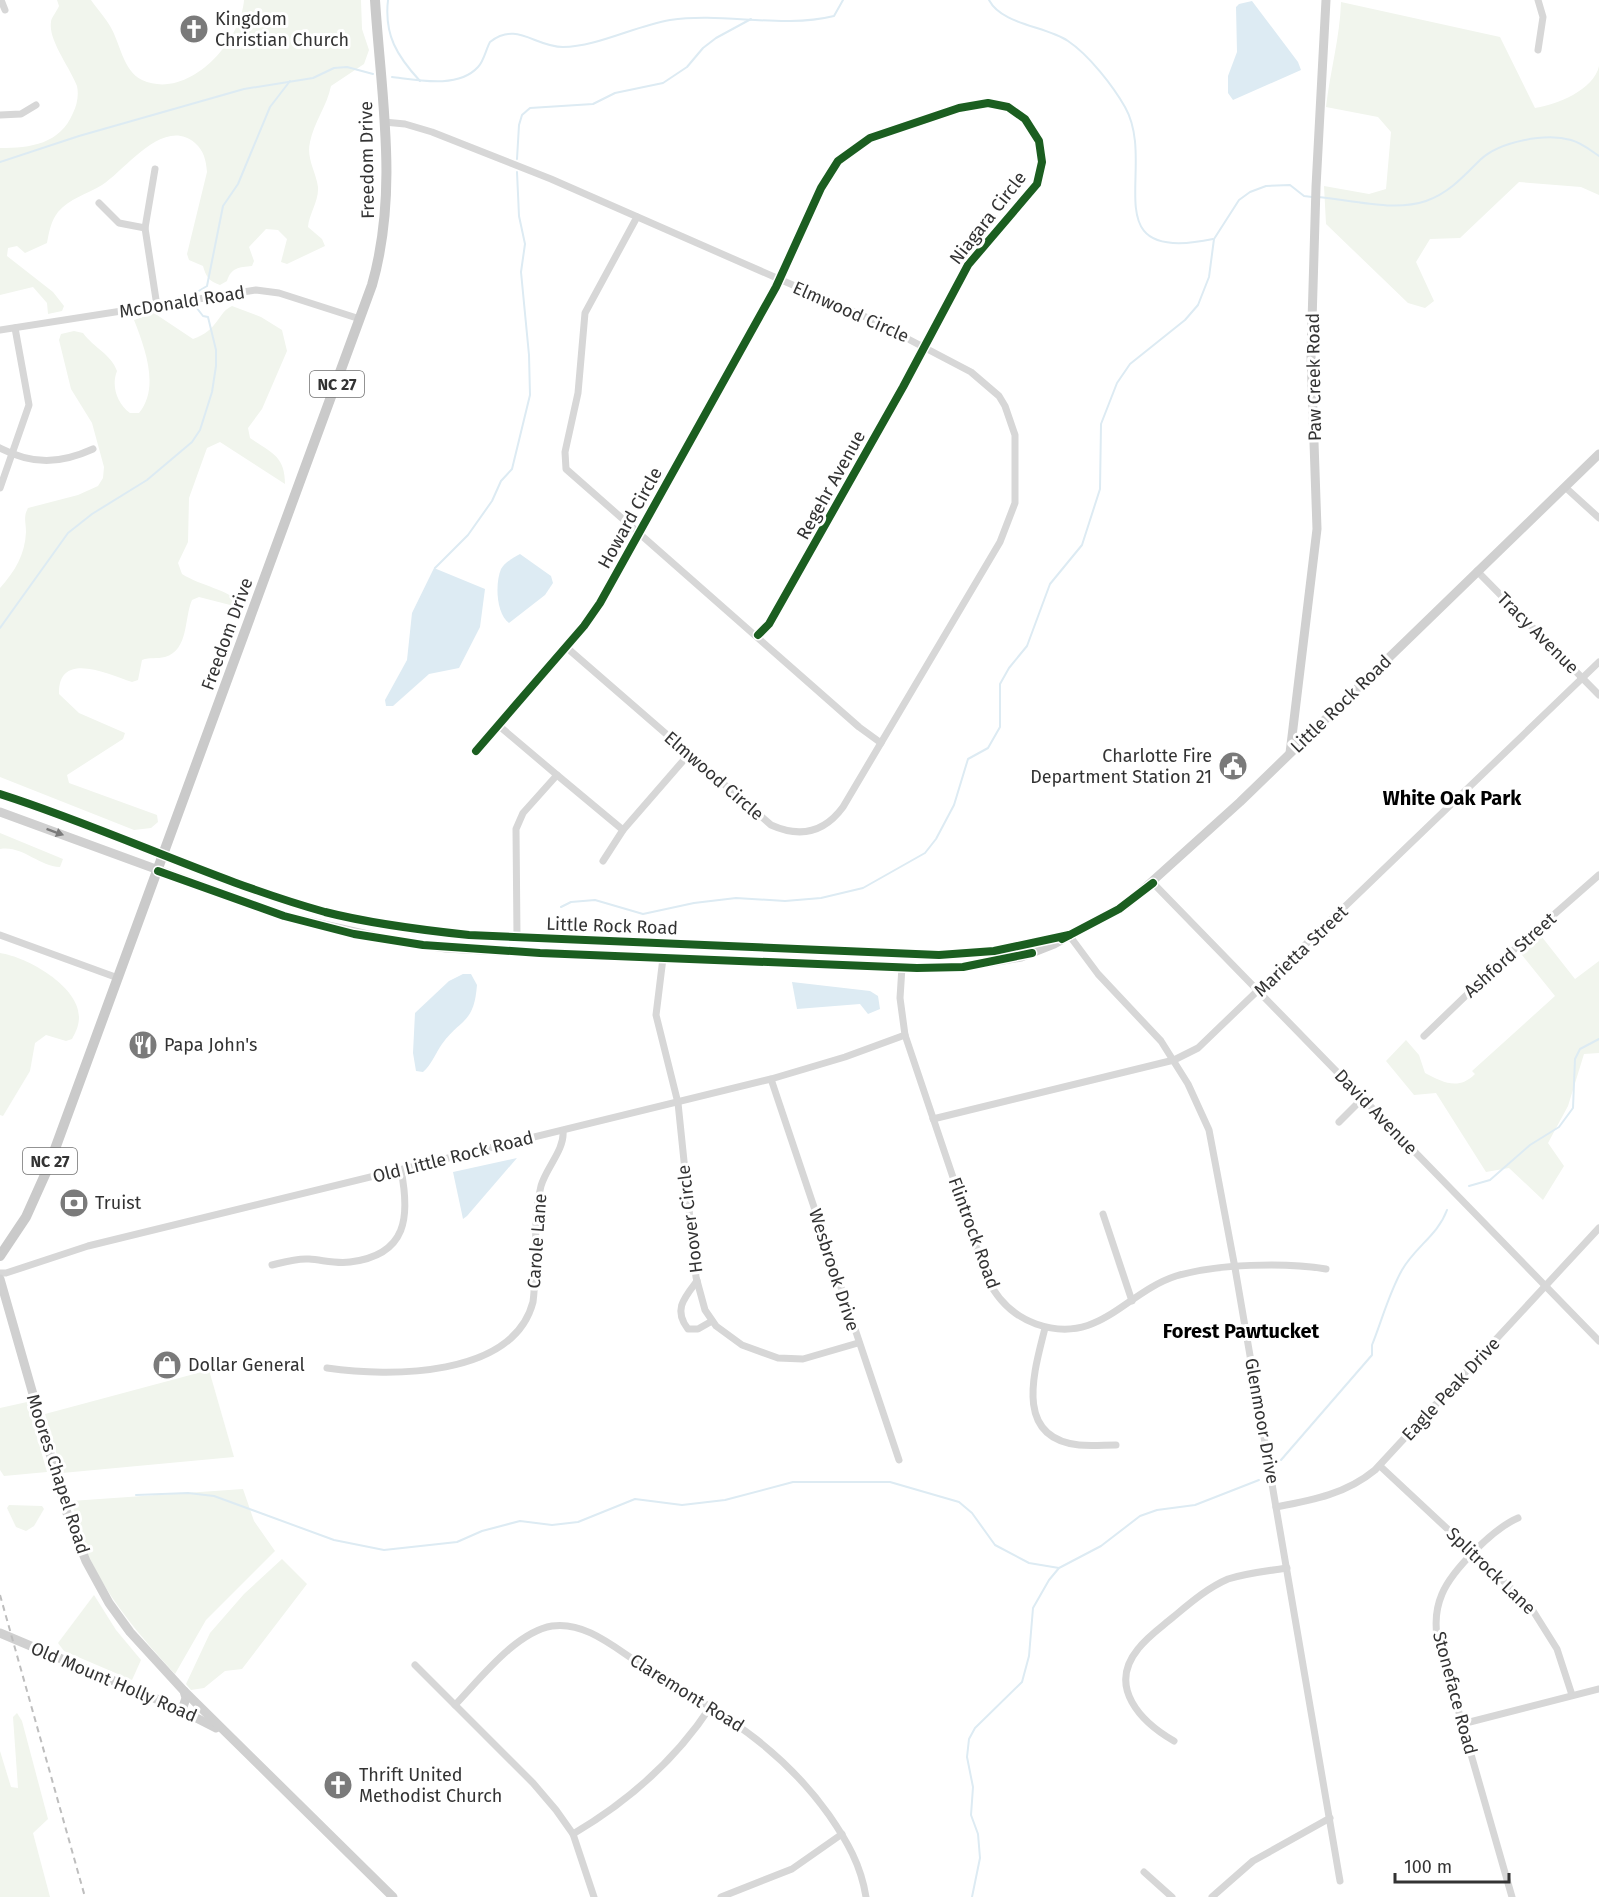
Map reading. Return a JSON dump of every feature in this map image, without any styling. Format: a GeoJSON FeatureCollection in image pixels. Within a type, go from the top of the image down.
{"type":"FeatureCollection","features":[{"type":"Feature","properties":{"kind":"main road","name":"Freedom Drive"},"geometry":{"type":"LineString","coordinates":[[0,1256],[26,1217],[40,1187],[164,855],[376,270],[383,236],[387,195],[375,0]]}},
{"type":"Feature","properties":{"kind":"main road","name":"Paw Creek Road"},"geometry":{"type":"LineString","coordinates":[[1290,753],[1317,529],[1311,382],[1315,212],[1326,0]]}},
{"type":"Feature","properties":{"kind":"main road","name":"Little Rock Road"},"geometry":{"type":"LineString","coordinates":[[0,812],[284,916],[390,940],[446,948],[902,968],[963,967],[1003,961],[1040,950],[1119,909],[1153,883],[1599,454]]}},
{"type":"Feature","properties":{"kind":"main road","name":"Little Rock Road"},"geometry":{"type":"LineString","coordinates":[[0,794],[291,901],[352,918],[416,929],[516,937],[939,955],[994,951],[1069,935]]}},
{"type":"Feature","properties":{"kind":"main road","name":"Moores Chapel Road"},"geometry":{"type":"LineString","coordinates":[[0,1280],[55,1473],[83,1554],[120,1617],[184,1691],[226,1735]]}},
{"type":"Feature","properties":{"kind":"main road","name":"Old Mount Holly Road"},"geometry":{"type":"LineString","coordinates":[[0,1633],[182,1710],[226,1735]]}},
{"type":"Feature","properties":{"kind":"main road"},"geometry":{"type":"LineString","coordinates":[[182,1710],[186,1698],[184,1691]]}},
{"type":"Feature","properties":{"kind":"main road"},"geometry":{"type":"LineString","coordinates":[[226,1735],[393,1897]]}},
{"type":"Feature","properties":{"kind":"street"},"geometry":{"type":"LineString","coordinates":[[1,0],[5,10]]}},
{"type":"Feature","properties":{"kind":"street"},"geometry":{"type":"LineString","coordinates":[[1538,0],[1543,17],[1538,50]]}},
{"type":"Feature","properties":{"kind":"street","name":"Niagara Circle"},"geometry":{"type":"LineString","coordinates":[[780,279],[821,188],[830,172],[849,151],[886,131],[959,108],[988,103],[1008,107],[1025,119],[1034,130],[1041,147],[1041,174],[1030,194],[968,265],[925,346]]}},
{"type":"Feature","properties":{"kind":"street"},"geometry":{"type":"LineString","coordinates":[[0,115],[21,114],[36,105]]}},
{"type":"Feature","properties":{"kind":"street","name":"Elmwood Circle"},"geometry":{"type":"LineString","coordinates":[[384,122],[405,123],[432,132],[780,279],[925,346],[980,378],[1005,406],[1016,445],[1015,503],[1000,542],[837,816],[819,829],[795,834],[771,825],[566,647]]}},
{"type":"Feature","properties":{"kind":"street"},"geometry":{"type":"LineString","coordinates":[[155,169],[145,228],[157,306]]}},
{"type":"Feature","properties":{"kind":"street"},"geometry":{"type":"LineString","coordinates":[[99,202],[119,223],[145,228]]}},
{"type":"Feature","properties":{"kind":"street"},"geometry":{"type":"LineString","coordinates":[[637,217],[585,313],[576,406],[564,461],[572,477],[758,636],[859,727],[881,743]]}},
{"type":"Feature","properties":{"kind":"street","name":"Howard Circle"},"geometry":{"type":"LineString","coordinates":[[476,751],[596,609],[780,279]]}},
{"type":"Feature","properties":{"kind":"street","name":"McDonald Road"},"geometry":{"type":"LineString","coordinates":[[0,330],[262,290],[360,319]]}},
{"type":"Feature","properties":{"kind":"street"},"geometry":{"type":"LineString","coordinates":[[0,488],[29,405],[15,328]]}},
{"type":"Feature","properties":{"kind":"street","name":"Regehr Avenue"},"geometry":{"type":"LineString","coordinates":[[758,636],[769,624],[925,346]]}},
{"type":"Feature","properties":{"kind":"street"},"geometry":{"type":"LineString","coordinates":[[0,448],[13,455],[57,462],[93,449]]}},
{"type":"Feature","properties":{"kind":"street"},"geometry":{"type":"LineString","coordinates":[[1565,487],[1599,518]]}},
{"type":"Feature","properties":{"kind":"street","name":"Tracy Avenue"},"geometry":{"type":"LineString","coordinates":[[1477,571],[1599,694]]}},
{"type":"Feature","properties":{"kind":"street","name":"Marietta Street"},"geometry":{"type":"LineString","coordinates":[[933,1119],[1174,1060],[1209,1040],[1599,662]]}},
{"type":"Feature","properties":{"kind":"street"},"geometry":{"type":"LineString","coordinates":[[498,725],[623,830]]}},
{"type":"Feature","properties":{"kind":"street"},"geometry":{"type":"LineString","coordinates":[[603,861],[623,830],[688,754]]}},
{"type":"Feature","properties":{"kind":"street"},"geometry":{"type":"LineString","coordinates":[[516,937],[516,829],[524,813],[557,775]]}},
{"type":"Feature","properties":{"kind":"street","name":"Ashford Street"},"geometry":{"type":"LineString","coordinates":[[1424,1036],[1509,954],[1599,875]]}},
{"type":"Feature","properties":{"kind":"street","name":"David Avenue"},"geometry":{"type":"LineString","coordinates":[[1153,883],[1599,1341]]}},
{"type":"Feature","properties":{"kind":"street"},"geometry":{"type":"LineString","coordinates":[[0,935],[118,978]]}},
{"type":"Feature","properties":{"kind":"street","name":"Glenmoor Drive"},"geometry":{"type":"LineString","coordinates":[[1069,935],[1098,974],[1146,1024],[1174,1060],[1209,1130],[1235,1268],[1340,1881]]}},
{"type":"Feature","properties":{"kind":"street","name":"Hoover Circle"},"geometry":{"type":"LineString","coordinates":[[663,958],[656,1015],[678,1103],[697,1281],[705,1310],[712,1321],[742,1345],[778,1358],[803,1359],[858,1343]]}},
{"type":"Feature","properties":{"kind":"street","name":"Flintrock Road"},"geometry":{"type":"LineString","coordinates":[[902,968],[900,998],[905,1035],[992,1287],[1014,1312],[1045,1328],[1083,1328],[1101,1321],[1177,1276],[1288,1264],[1326,1269]]}},
{"type":"Feature","properties":{"kind":"street","name":"Old Little Rock Road"},"geometry":{"type":"LineString","coordinates":[[0,1273],[88,1246],[771,1079],[905,1035]]}},
{"type":"Feature","properties":{"kind":"street","name":"Wesbrook Drive"},"geometry":{"type":"LineString","coordinates":[[771,1079],[899,1460]]}},
{"type":"Feature","properties":{"kind":"street"},"geometry":{"type":"LineString","coordinates":[[1339,1122],[1363,1098]]}},
{"type":"Feature","properties":{"kind":"street","name":"Carole Lane"},"geometry":{"type":"LineString","coordinates":[[327,1368],[390,1374],[440,1366],[485,1355],[516,1334],[528,1317],[533,1302],[539,1198],[544,1176],[563,1139],[562,1131]]}},
{"type":"Feature","properties":{"kind":"street"},"geometry":{"type":"LineString","coordinates":[[272,1265],[308,1259],[350,1262],[372,1257],[384,1250],[402,1230],[406,1215],[406,1198],[401,1170]]}},
{"type":"Feature","properties":{"kind":"street"},"geometry":{"type":"LineString","coordinates":[[1103,1214],[1132,1301]]}},
{"type":"Feature","properties":{"kind":"street","name":"Eagle Peak Drive"},"geometry":{"type":"LineString","coordinates":[[1276,1507],[1336,1493],[1364,1479],[1380,1466],[1599,1228]]}},
{"type":"Feature","properties":{"kind":"street"},"geometry":{"type":"LineString","coordinates":[[697,1281],[679,1310],[682,1322],[688,1329],[698,1329],[712,1321]]}},
{"type":"Feature","properties":{"kind":"street"},"geometry":{"type":"LineString","coordinates":[[1045,1328],[1031,1389],[1038,1418],[1048,1431],[1067,1443],[1116,1445]]}},
{"type":"Feature","properties":{"kind":"street","name":"Splitrock Lane"},"geometry":{"type":"LineString","coordinates":[[1380,1466],[1520,1595],[1543,1623],[1557,1649],[1572,1695]]}},
{"type":"Feature","properties":{"kind":"street","name":"Stoneface Road"},"geometry":{"type":"LineString","coordinates":[[1512,1897],[1437,1636],[1436,1617],[1446,1586],[1496,1531],[1518,1518]]}},
{"type":"Feature","properties":{"kind":"street"},"geometry":{"type":"LineString","coordinates":[[1174,1741],[1147,1723],[1133,1706],[1127,1683],[1134,1653],[1147,1639],[1214,1586],[1239,1576],[1287,1568]]}},
{"type":"Feature","properties":{"kind":"street","name":"Claremont Road"},"geometry":{"type":"LineString","coordinates":[[455,1705],[523,1638],[537,1630],[559,1625],[585,1630],[711,1706],[747,1731],[785,1763],[842,1833],[859,1867],[866,1897]]}},
{"type":"Feature","properties":{"kind":"street"},"geometry":{"type":"LineString","coordinates":[[415,1665],[545,1796],[573,1834],[588,1873],[594,1897]]}},
{"type":"Feature","properties":{"kind":"street"},"geometry":{"type":"LineString","coordinates":[[1462,1724],[1599,1689]]}},
{"type":"Feature","properties":{"kind":"street"},"geometry":{"type":"LineString","coordinates":[[573,1834],[611,1810],[649,1780],[677,1751],[711,1706]]}},
{"type":"Feature","properties":{"kind":"street"},"geometry":{"type":"LineString","coordinates":[[1212,1897],[1253,1861],[1330,1818]]}},
{"type":"Feature","properties":{"kind":"street"},"geometry":{"type":"LineString","coordinates":[[721,1897],[792,1869],[842,1833]]}},
{"type":"Feature","properties":{"kind":"street"},"geometry":{"type":"LineString","coordinates":[[1144,1872],[1172,1897]]}},
{"type":"Feature","properties":{"kind":"shaded area"},"geometry":{"type":"Polygon","coordinates":[[[57,0],[91,0],[110,26],[130,70],[142,80],[159,84],[177,82],[194,75],[209,64],[223,49],[233,33],[241,16],[244,0],[361,0],[362,29],[369,50],[364,64],[331,86],[309,148],[318,187],[308,227],[322,239],[325,246],[287,264],[281,262],[287,239],[278,230],[266,229],[249,247],[254,261],[252,266],[236,269],[227,281],[220,285],[211,280],[203,266],[189,260],[187,254],[207,172],[205,160],[201,149],[195,143],[183,136],[170,136],[146,148],[102,185],[62,207],[52,223],[47,243],[25,253],[17,246],[8,248],[7,256],[53,292],[64,306],[62,311],[48,314],[47,303],[33,287],[0,295],[0,148],[23,147],[52,138],[67,123],[77,100],[77,86],[56,46],[51,29],[51,20],[59,6],[57,0]]]}},
{"type":"Feature","properties":{"kind":"shaded area"},"geometry":{"type":"Polygon","coordinates":[[[1252,1],[1298,62],[1301,70],[1233,100],[1228,93],[1228,76],[1237,52],[1236,7],[1252,1]]]}},
{"type":"Feature","properties":{"kind":"shaded area"},"geometry":{"type":"Polygon","coordinates":[[[1341,2],[1500,37],[1535,108],[1553,104],[1573,95],[1590,82],[1599,66],[1599,195],[1581,187],[1519,182],[1460,238],[1430,239],[1416,262],[1434,301],[1425,308],[1408,303],[1326,224],[1324,186],[1369,194],[1386,189],[1391,132],[1378,117],[1326,107],[1341,2]]]}},
{"type":"Feature","properties":{"kind":"shaded area"},"geometry":{"type":"Polygon","coordinates":[[[232,306],[261,317],[282,330],[287,351],[262,409],[248,428],[250,438],[280,461],[285,484],[220,442],[207,448],[189,498],[188,542],[178,563],[182,574],[229,595],[242,604],[238,607],[199,597],[192,600],[182,641],[178,648],[165,657],[142,660],[138,680],[132,682],[86,668],[67,672],[61,681],[59,694],[79,713],[125,733],[123,739],[67,775],[69,783],[157,815],[158,822],[151,828],[134,830],[0,777],[0,588],[15,569],[21,555],[28,508],[78,495],[98,486],[103,478],[104,467],[92,423],[71,389],[59,340],[61,334],[74,331],[83,333],[107,355],[117,371],[116,394],[125,409],[130,413],[139,413],[149,392],[150,380],[146,355],[134,320],[154,313],[193,339],[208,331],[232,306]]]}},
{"type":"Feature","properties":{"kind":"shaded area"},"geometry":{"type":"Polygon","coordinates":[[[520,554],[551,576],[553,583],[545,595],[509,623],[501,613],[499,606],[499,575],[502,567],[509,560],[520,554]]]}},
{"type":"Feature","properties":{"kind":"shaded area"},"geometry":{"type":"Polygon","coordinates":[[[434,568],[485,589],[480,627],[459,668],[429,674],[393,706],[386,706],[385,700],[407,660],[412,613],[434,568]]]}},
{"type":"Feature","properties":{"kind":"shaded area"},"geometry":{"type":"Polygon","coordinates":[[[0,833],[63,859],[60,867],[44,863],[16,850],[0,849],[0,833]]]}},
{"type":"Feature","properties":{"kind":"shaded area"},"geometry":{"type":"Polygon","coordinates":[[[1538,932],[1575,979],[1599,961],[1599,1053],[1584,1054],[1568,1106],[1548,1143],[1564,1166],[1543,1200],[1509,1168],[1486,1172],[1436,1093],[1414,1095],[1386,1061],[1406,1040],[1419,1055],[1425,1073],[1444,1082],[1456,1084],[1475,1074],[1472,1071],[1555,996],[1518,950],[1538,932]]]}},
{"type":"Feature","properties":{"kind":"shaded area"},"geometry":{"type":"Polygon","coordinates":[[[0,953],[24,960],[50,975],[70,994],[77,1006],[79,1017],[72,1039],[66,1041],[46,1035],[35,1043],[30,1071],[3,1116],[0,1115],[0,953]]]}},
{"type":"Feature","properties":{"kind":"shaded area"},"geometry":{"type":"Polygon","coordinates":[[[463,974],[471,974],[477,985],[470,1014],[442,1044],[426,1069],[423,1072],[416,1071],[413,1053],[415,1013],[449,981],[463,974]]]}},
{"type":"Feature","properties":{"kind":"shaded area"},"geometry":{"type":"Polygon","coordinates":[[[792,982],[870,991],[878,996],[880,1009],[868,1014],[860,1004],[797,1009],[792,982]]]}},
{"type":"Feature","properties":{"kind":"shaded area"},"geometry":{"type":"Polygon","coordinates":[[[517,1158],[467,1216],[463,1219],[453,1172],[517,1158]]]}},
{"type":"Feature","properties":{"kind":"shaded area"},"geometry":{"type":"Polygon","coordinates":[[[209,1370],[234,1457],[62,1473],[45,1414],[209,1370]]]}},
{"type":"Feature","properties":{"kind":"shaded area"},"geometry":{"type":"Polygon","coordinates":[[[27,1402],[47,1472],[4,1476],[0,1470],[0,1408],[27,1402]]]}},
{"type":"Feature","properties":{"kind":"shaded area"},"geometry":{"type":"Polygon","coordinates":[[[243,1489],[254,1521],[275,1551],[206,1620],[175,1674],[137,1631],[104,1584],[86,1550],[71,1501],[243,1489]]]}},
{"type":"Feature","properties":{"kind":"shaded area"},"geometry":{"type":"Polygon","coordinates":[[[9,1505],[42,1506],[44,1509],[34,1526],[26,1531],[16,1527],[7,1508],[9,1505]]]}},
{"type":"Feature","properties":{"kind":"shaded area"},"geometry":{"type":"Polygon","coordinates":[[[282,1559],[307,1584],[242,1669],[225,1671],[204,1688],[191,1690],[186,1684],[210,1633],[244,1594],[282,1559]]]}},
{"type":"Feature","properties":{"kind":"shaded area"},"geometry":{"type":"Polygon","coordinates":[[[94,1595],[116,1630],[141,1660],[132,1680],[64,1651],[58,1643],[94,1595]]]}},
{"type":"Feature","properties":{"kind":"shaded area"},"geometry":{"type":"Polygon","coordinates":[[[17,1713],[22,1721],[48,1819],[33,1833],[50,1897],[0,1897],[0,1751],[11,1787],[18,1788],[13,1717],[17,1713]]]}},
{"type":"Feature","properties":{"kind":"waterway"},"geometry":{"type":"LineString","coordinates":[[388,0],[390,34],[399,54],[420,81]]}},
{"type":"Feature","properties":{"kind":"waterway"},"geometry":{"type":"LineString","coordinates":[[392,77],[425,81],[449,81],[460,78],[470,74],[478,67],[490,42],[509,34],[518,34],[553,46],[576,46],[670,20],[690,18],[814,20],[834,16],[843,0]]}},
{"type":"Feature","properties":{"kind":"waterway"},"geometry":{"type":"LineString","coordinates":[[989,0],[1004,15],[1068,41],[1092,62],[1114,90],[1125,107],[1133,131],[1136,157],[1136,205],[1140,224],[1152,238],[1175,243],[1213,239]]}},
{"type":"Feature","properties":{"kind":"waterway"},"geometry":{"type":"LineString","coordinates":[[517,159],[519,125],[522,115],[530,108],[593,104],[615,93],[663,83],[687,67],[703,48],[716,38],[751,19]]}},
{"type":"Feature","properties":{"kind":"waterway"},"geometry":{"type":"LineString","coordinates":[[0,162],[79,136],[244,89],[313,78],[334,68],[347,67],[373,74]]}},
{"type":"Feature","properties":{"kind":"waterway"},"geometry":{"type":"LineString","coordinates":[[197,292],[207,286],[223,206],[238,184],[270,107],[290,81]]}},
{"type":"Feature","properties":{"kind":"waterway"},"geometry":{"type":"LineString","coordinates":[[1318,197],[1386,205],[1426,201],[1449,189],[1489,153],[1511,143],[1536,138],[1571,140],[1599,156]]}},
{"type":"Feature","properties":{"kind":"waterway"},"geometry":{"type":"LineString","coordinates":[[435,568],[468,535],[492,501],[501,481],[512,469],[530,395],[529,355],[521,272],[525,244],[519,216],[517,172]]}},
{"type":"Feature","properties":{"kind":"waterway"},"geometry":{"type":"LineString","coordinates":[[561,907],[571,902],[595,900],[643,914],[694,903],[736,898],[785,901],[821,898],[863,888],[925,853],[936,839],[954,805],[968,759],[988,748],[1000,727],[1000,684],[1009,668],[1027,646],[1050,584],[1082,545],[1100,489],[1101,424],[1117,383],[1130,364],[1185,320],[1198,305],[1209,277],[1214,239],[1239,200],[1250,192],[1266,186],[1290,185],[1304,196],[1312,197]]}},
{"type":"Feature","properties":{"kind":"waterway"},"geometry":{"type":"LineString","coordinates":[[0,628],[68,533],[92,514],[147,480],[192,442],[200,430],[212,392],[216,350],[208,317],[203,316],[196,307]]}},
{"type":"Feature","properties":{"kind":"waterway"},"geometry":{"type":"LineString","coordinates":[[1469,1186],[1490,1180],[1530,1145],[1559,1127],[1573,1108],[1575,1059],[1580,1049],[1599,1039]]}},
{"type":"Feature","properties":{"kind":"waterway"},"geometry":{"type":"LineString","coordinates":[[1281,1460],[1372,1355],[1372,1345],[1397,1279],[1407,1262],[1438,1227],[1447,1210]]}},
{"type":"Feature","properties":{"kind":"waterway"},"geometry":{"type":"LineString","coordinates":[[972,1897],[980,1858],[978,1834],[971,1815],[973,1787],[967,1757],[969,1739],[975,1728],[1022,1682],[1029,1656],[1033,1608],[1049,1580],[1059,1568],[1101,1546],[1140,1516],[1157,1510],[1195,1505],[1259,1480]]}},
{"type":"Feature","properties":{"kind":"waterway"},"geometry":{"type":"LineString","coordinates":[[136,1495],[188,1493],[214,1496],[334,1540],[384,1550],[457,1542],[482,1531],[520,1521],[552,1525],[578,1522],[635,1499],[682,1505],[725,1500],[793,1482],[890,1482],[959,1502],[972,1513],[995,1545],[1029,1563],[1059,1568]]}},
{"type":"Feature","properties":{"kind":"railway"},"geometry":{"type":"LineString","coordinates":[[0,1595],[85,1897]]}},
{"type":"Feature","properties":{"kind":"cycle path"},"geometry":{"type":"LineString","coordinates":[[476,751],[584,626],[600,603],[776,287],[821,188],[838,161],[870,138],[959,108],[988,103],[1008,107],[1025,119],[1039,141],[1042,162],[1037,184],[968,265],[903,387],[769,624],[758,635]]}},
{"type":"Feature","properties":{"kind":"cycle path"},"geometry":{"type":"LineString","coordinates":[[0,794],[284,899],[325,912],[415,929],[469,935],[939,955],[994,951],[1069,935]]}},
{"type":"Feature","properties":{"kind":"cycle path"},"geometry":{"type":"LineString","coordinates":[[158,871],[284,916],[354,934],[423,945],[540,953],[917,968],[963,967],[1032,953]]}},
{"type":"Feature","properties":{"kind":"cycle path"},"geometry":{"type":"LineString","coordinates":[[1062,939],[1119,909],[1153,883]]}},
{"type":"Feature","properties":{"kind":"place","name":"Kingdom Christian Church"},"geometry":{"type":"Point","coordinates":[194,29]}},
{"type":"Feature","properties":{"kind":"place","name":"Charlotte Fire Department Station 21"},"geometry":{"type":"Point","coordinates":[1233,766]}},
{"type":"Feature","properties":{"kind":"place","name":"Papa John's"},"geometry":{"type":"Point","coordinates":[143,1045]}},
{"type":"Feature","properties":{"kind":"place","name":"Truist"},"geometry":{"type":"Point","coordinates":[74,1203]}},
{"type":"Feature","properties":{"kind":"place","name":"Dollar General"},"geometry":{"type":"Point","coordinates":[167,1365]}},
{"type":"Feature","properties":{"kind":"place","name":"Thrift United Methodist Church"},"geometry":{"type":"Point","coordinates":[338,1785]}},
{"type":"Feature","properties":{"kind":"district","name":"White Oak Park"},"geometry":{"type":"Point","coordinates":[1452,798]}},
{"type":"Feature","properties":{"kind":"district","name":"Forest Pawtucket"},"geometry":{"type":"Point","coordinates":[1241,1331]}}]}
